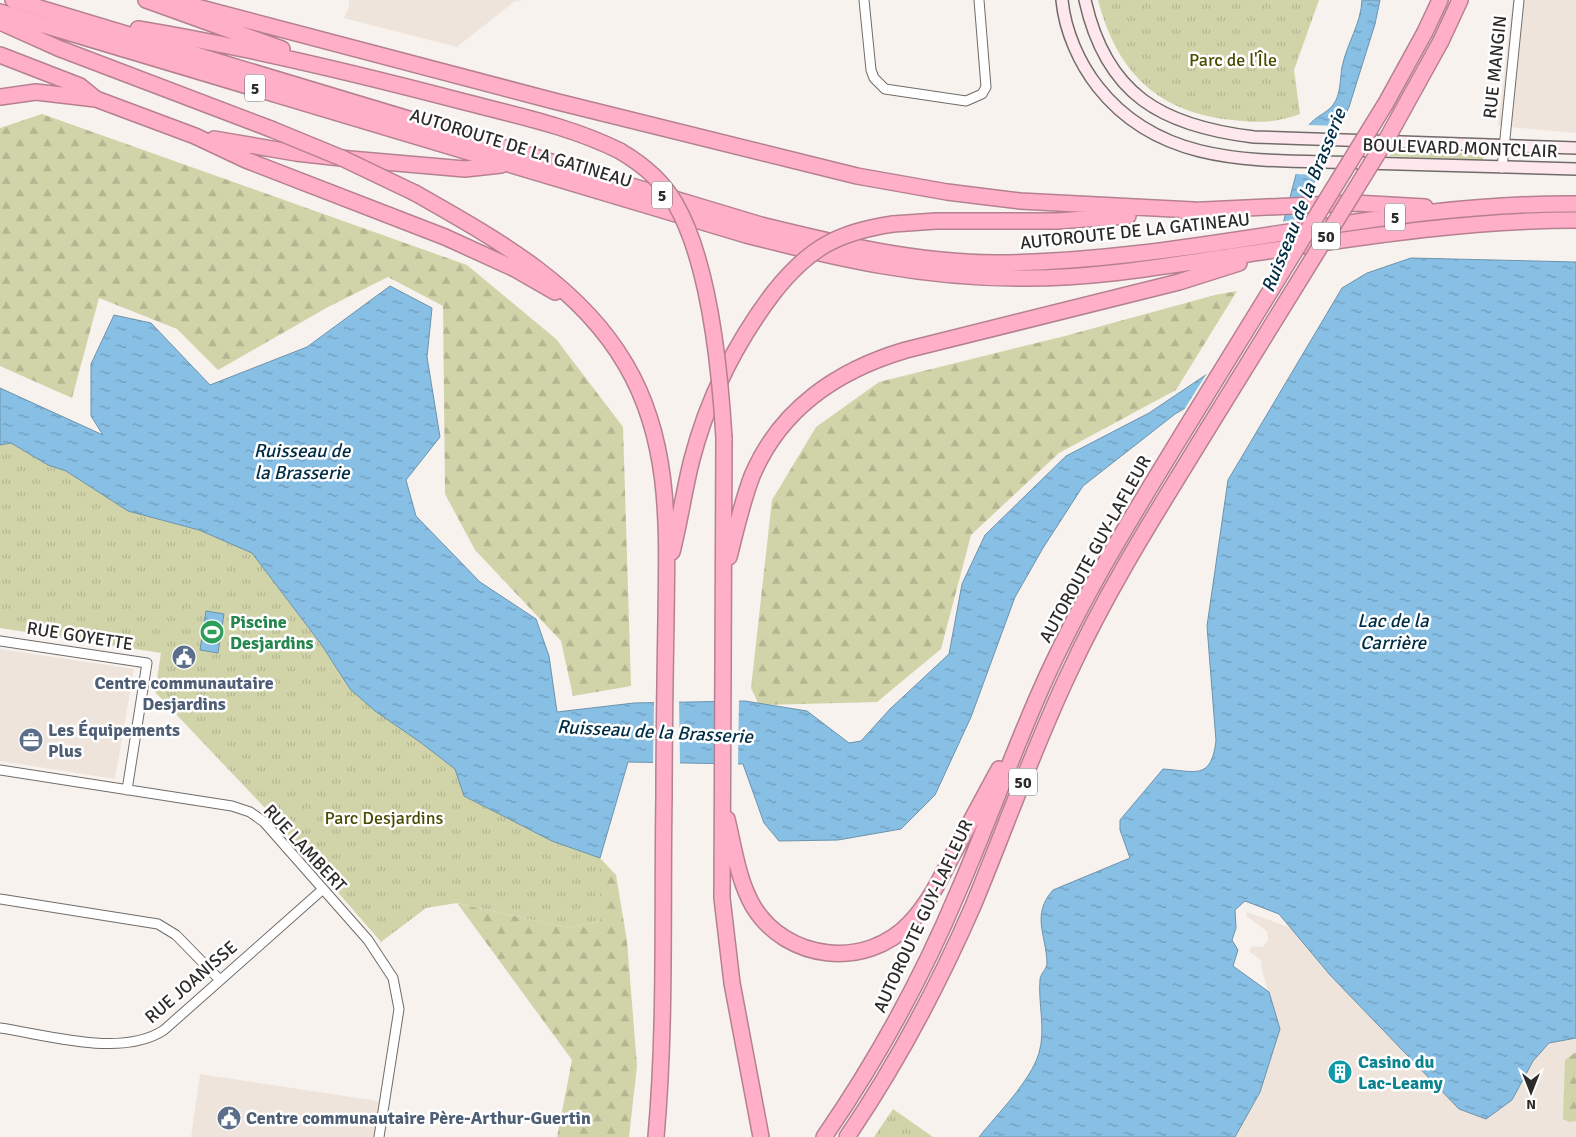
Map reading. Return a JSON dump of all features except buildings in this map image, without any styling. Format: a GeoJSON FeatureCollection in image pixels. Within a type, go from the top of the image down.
{"type":"FeatureCollection","features":[{"type":"Feature","properties":{"kind":"highway","name":"AUTOROUTE DE LA GATINEAU"},"geometry":{"type":"LineString","coordinates":[[13,0],[761,225],[883,252],[960,261],[1034,262],[1115,256],[1469,209],[1576,204]]}},
{"type":"Feature","properties":{"kind":"highway"},"geometry":{"type":"LineString","coordinates":[[146,0],[325,65]]}},
{"type":"Feature","properties":{"kind":"highway"},"geometry":{"type":"LineString","coordinates":[[159,0],[197,7],[563,103],[857,176],[940,191],[1005,200],[1193,210]]}},
{"type":"Feature","properties":{"kind":"highway","name":"AUTOROUTE GUY-LAFLEUR"},"geometry":{"type":"LineString","coordinates":[[824,1137],[881,1048],[925,965],[962,884],[1037,697],[1089,590],[1386,103],[1425,32],[1440,0]]}},
{"type":"Feature","properties":{"kind":"highway","name":"AUTOROUTE GUY-LAFLEUR"},"geometry":{"type":"LineString","coordinates":[[846,1137],[901,1050],[949,958],[973,905],[1061,691],[1092,625],[1134,549],[1389,135],[1441,41],[1460,0]]}},
{"type":"Feature","properties":{"kind":"highway","name":"AUTOROUTE DE LA GATINEAU"},"geometry":{"type":"LineString","coordinates":[[0,12],[746,235],[829,257],[868,265],[946,276],[1021,278],[1087,275],[1472,224],[1576,220]]}},
{"type":"Feature","properties":{"kind":"highway"},"geometry":{"type":"LineString","coordinates":[[77,19],[206,40],[325,65],[556,126],[620,151],[641,165],[657,179],[675,203],[685,224],[698,267],[712,333],[724,438],[722,898],[736,1007],[761,1137]]}},
{"type":"Feature","properties":{"kind":"highway"},"geometry":{"type":"LineString","coordinates":[[0,22],[58,48],[336,155],[415,193],[478,229],[538,267],[584,310],[621,356],[638,387],[651,420],[661,458],[664,484],[666,576],[661,1044],[656,1137]]}},
{"type":"Feature","properties":{"kind":"highway"},"geometry":{"type":"LineString","coordinates":[[0,55],[80,86],[96,99]]}},
{"type":"Feature","properties":{"kind":"highway"},"geometry":{"type":"LineString","coordinates":[[0,97],[36,92],[96,99],[195,136],[246,160],[479,251],[532,278],[584,310]]}},
{"type":"Feature","properties":{"kind":"highway"},"geometry":{"type":"LineString","coordinates":[[195,136],[290,152],[350,159],[466,169],[509,164]]}},
{"type":"Feature","properties":{"kind":"highway"},"geometry":{"type":"LineString","coordinates":[[666,576],[692,458],[710,403],[735,351],[774,292],[802,260],[826,243],[856,231],[893,224],[948,221],[1057,221],[1193,210],[1356,203],[1469,209]]}},
{"type":"Feature","properties":{"kind":"highway"},"geometry":{"type":"LineString","coordinates":[[724,578],[746,494],[757,464],[780,428],[800,406],[822,388],[860,367],[895,353],[1179,282],[1281,250]]}},
{"type":"Feature","properties":{"kind":"highway"},"geometry":{"type":"LineString","coordinates":[[721,793],[742,880],[750,900],[765,922],[785,939],[810,950],[843,954],[870,949],[898,935],[912,921],[928,899],[1037,697]]}},
{"type":"Feature","properties":{"kind":"main road","name":"BOULEVARD MONTCLAIR"},"geometry":{"type":"LineString","coordinates":[[1062,0],[1076,49],[1089,76],[1118,108],[1139,126],[1165,141],[1197,152],[1240,158],[1576,169]]}},
{"type":"Feature","properties":{"kind":"main road","name":"BOULEVARD MONTCLAIR"},"geometry":{"type":"LineString","coordinates":[[1086,0],[1094,32],[1107,61],[1126,86],[1149,104],[1176,120],[1204,129],[1254,137],[1576,148]]}},
{"type":"Feature","properties":{"kind":"street"},"geometry":{"type":"LineString","coordinates":[[864,0],[871,70],[878,84],[885,89],[966,101],[982,94],[986,87],[979,0]]}},
{"type":"Feature","properties":{"kind":"street","name":"RUE MANGIN"},"geometry":{"type":"LineString","coordinates":[[1502,168],[1518,0]]}},
{"type":"Feature","properties":{"kind":"street","name":"RUE GOYETTE"},"geometry":{"type":"LineString","coordinates":[[0,641],[147,663],[126,790]]}},
{"type":"Feature","properties":{"kind":"street","name":"RUE LAMBERT"},"geometry":{"type":"LineString","coordinates":[[0,770],[232,806],[250,812],[264,822],[383,960],[397,989],[399,1009],[379,1137]]}},
{"type":"Feature","properties":{"kind":"street","name":"RUE JOANISSE"},"geometry":{"type":"LineString","coordinates":[[0,1028],[102,1044],[136,1043],[164,1030],[322,890]]}},
{"type":"Feature","properties":{"kind":"street"},"geometry":{"type":"LineString","coordinates":[[0,899],[158,924],[176,934],[219,980]]}},
{"type":"Feature","properties":{"kind":"shaded area"},"geometry":{"type":"Polygon","coordinates":[[[349,0],[525,0],[515,1],[457,47],[344,18],[349,6],[349,0]]]}},
{"type":"Feature","properties":{"kind":"shaded area"},"geometry":{"type":"Polygon","coordinates":[[[1513,0],[1576,0],[1576,133],[1498,126],[1513,0]]]}},
{"type":"Feature","properties":{"kind":"shaded area"},"geometry":{"type":"Polygon","coordinates":[[[0,649],[134,669],[115,779],[0,761],[0,649]]]}},
{"type":"Feature","properties":{"kind":"shaded area"},"geometry":{"type":"Polygon","coordinates":[[[1247,912],[1291,928],[1330,975],[1512,1100],[1533,1061],[1549,1043],[1576,1038],[1576,1137],[1235,1137],[1280,1029],[1262,971],[1261,960],[1250,952],[1250,948],[1254,946],[1263,947],[1268,940],[1267,931],[1246,916],[1247,912]]]}},
{"type":"Feature","properties":{"kind":"shaded area"},"geometry":{"type":"Polygon","coordinates":[[[200,1074],[384,1102],[379,1137],[191,1137],[200,1074]]]}},
{"type":"Feature","properties":{"kind":"green space","name":"Parc de l'Île"},"geometry":{"type":"Polygon","coordinates":[[[1098,0],[1319,0],[1294,70],[1300,114],[1266,122],[1232,120],[1182,108],[1162,98],[1144,84],[1129,68],[1116,48],[1106,26],[1098,0]]]}},
{"type":"Feature","properties":{"kind":"green space"},"geometry":{"type":"Polygon","coordinates":[[[42,114],[467,265],[556,339],[623,427],[631,686],[573,696],[561,641],[475,550],[445,494],[443,306],[388,277],[328,307],[218,370],[177,329],[99,298],[72,398],[0,366],[0,128],[42,114]]]}},
{"type":"Feature","properties":{"kind":"green space"},"geometry":{"type":"Polygon","coordinates":[[[1392,150],[1484,154],[1483,160],[1389,156],[1392,150]]]}},
{"type":"Feature","properties":{"kind":"green space"},"geometry":{"type":"Polygon","coordinates":[[[1237,291],[1176,390],[1059,453],[971,535],[941,649],[877,702],[759,705],[751,688],[772,500],[816,427],[879,382],[1065,336],[1215,295],[1237,291]]]}},
{"type":"Feature","properties":{"kind":"green space","name":"Parc Desjardins"},"geometry":{"type":"Polygon","coordinates":[[[11,443],[48,465],[66,471],[128,511],[199,530],[252,553],[321,644],[350,689],[456,769],[464,796],[552,841],[600,858],[600,921],[568,928],[457,903],[426,908],[381,942],[264,807],[155,692],[161,653],[0,628],[0,445],[11,443]]]}},
{"type":"Feature","properties":{"kind":"green space"},"geometry":{"type":"Polygon","coordinates":[[[600,858],[616,875],[627,941],[637,1066],[629,1137],[557,1137],[572,1060],[457,903],[568,928],[600,921],[600,858]]]}},
{"type":"Feature","properties":{"kind":"green space"},"geometry":{"type":"Polygon","coordinates":[[[1576,1052],[1576,1121],[1569,1122],[1563,1119],[1565,1060],[1576,1052]]]}},
{"type":"Feature","properties":{"kind":"green space"},"geometry":{"type":"Polygon","coordinates":[[[893,1109],[933,1137],[874,1137],[893,1109]]]}},
{"type":"Feature","properties":{"kind":"water","name":"Ruisseau de la Brasserie"},"geometry":{"type":"Polygon","coordinates":[[[1362,0],[1380,0],[1375,24],[1349,107],[1309,193],[1281,289],[1216,390],[1175,414],[1083,486],[1043,548],[1015,597],[971,717],[935,795],[901,829],[838,840],[779,841],[764,823],[743,764],[628,762],[600,858],[552,841],[464,796],[455,769],[375,711],[350,689],[321,644],[252,553],[199,530],[128,511],[66,471],[48,465],[11,443],[0,445],[0,388],[103,435],[91,416],[91,364],[114,315],[151,323],[210,385],[307,347],[390,286],[432,308],[427,357],[440,437],[406,480],[416,516],[480,582],[536,619],[549,656],[557,712],[634,703],[745,701],[807,711],[849,743],[861,741],[890,709],[949,654],[962,584],[985,535],[1066,456],[1149,413],[1219,366],[1269,277],[1309,125],[1331,108],[1336,101],[1344,58],[1359,17],[1362,0]]]}},
{"type":"Feature","properties":{"kind":"water","name":"Lac de la Carrière"},"geometry":{"type":"Polygon","coordinates":[[[1411,258],[1576,262],[1576,1038],[1549,1043],[1533,1061],[1512,1100],[1486,1119],[1459,1109],[1330,975],[1279,914],[1245,901],[1235,910],[1236,928],[1232,940],[1238,950],[1233,966],[1269,992],[1280,1029],[1260,1092],[1235,1137],[979,1137],[1021,1086],[1035,1064],[1039,1053],[1042,1035],[1040,980],[1047,963],[1041,916],[1046,899],[1053,890],[1130,858],[1120,830],[1120,820],[1163,769],[1200,771],[1210,763],[1214,754],[1216,741],[1207,626],[1228,480],[1342,288],[1367,273],[1411,258]]]}},
{"type":"Feature","properties":{"kind":"water","name":"Piscine Desjardins"},"geometry":{"type":"Polygon","coordinates":[[[206,611],[224,614],[218,653],[200,650],[206,611]]]}},
{"type":"Feature","properties":{"kind":"pier"},"geometry":{"type":"Polygon","coordinates":[[[1307,125],[1343,126],[1320,175],[1294,174],[1307,125]]]}},
{"type":"Feature","properties":{"kind":"pier"},"geometry":{"type":"Polygon","coordinates":[[[1310,198],[1284,290],[1233,374],[1218,392],[1182,413],[1209,370],[1217,364],[1272,268],[1269,268],[1281,222],[1302,218],[1305,213],[1283,214],[1287,199],[1310,198]]]}},
{"type":"Feature","properties":{"kind":"pier"},"geometry":{"type":"Polygon","coordinates":[[[739,698],[738,766],[714,766],[714,699],[739,698]]]}},
{"type":"Feature","properties":{"kind":"pier"},"geometry":{"type":"Polygon","coordinates":[[[679,699],[680,765],[653,765],[654,700],[679,699]]]}},
{"type":"Feature","properties":{"kind":"place","name":"Piscine Desjardins"},"geometry":{"type":"Point","coordinates":[212,632]}},
{"type":"Feature","properties":{"kind":"place","name":"Centre communautaire Desjardins"},"geometry":{"type":"Point","coordinates":[184,657]}},
{"type":"Feature","properties":{"kind":"place","name":"Les Équipements Plus"},"geometry":{"type":"Point","coordinates":[31,740]}},
{"type":"Feature","properties":{"kind":"place","name":"Casino du Lac-Leamy"},"geometry":{"type":"Point","coordinates":[1340,1072]}},
{"type":"Feature","properties":{"kind":"place","name":"Centre communautaire Père-Arthur-Guertin"},"geometry":{"type":"Point","coordinates":[229,1118]}}]}
